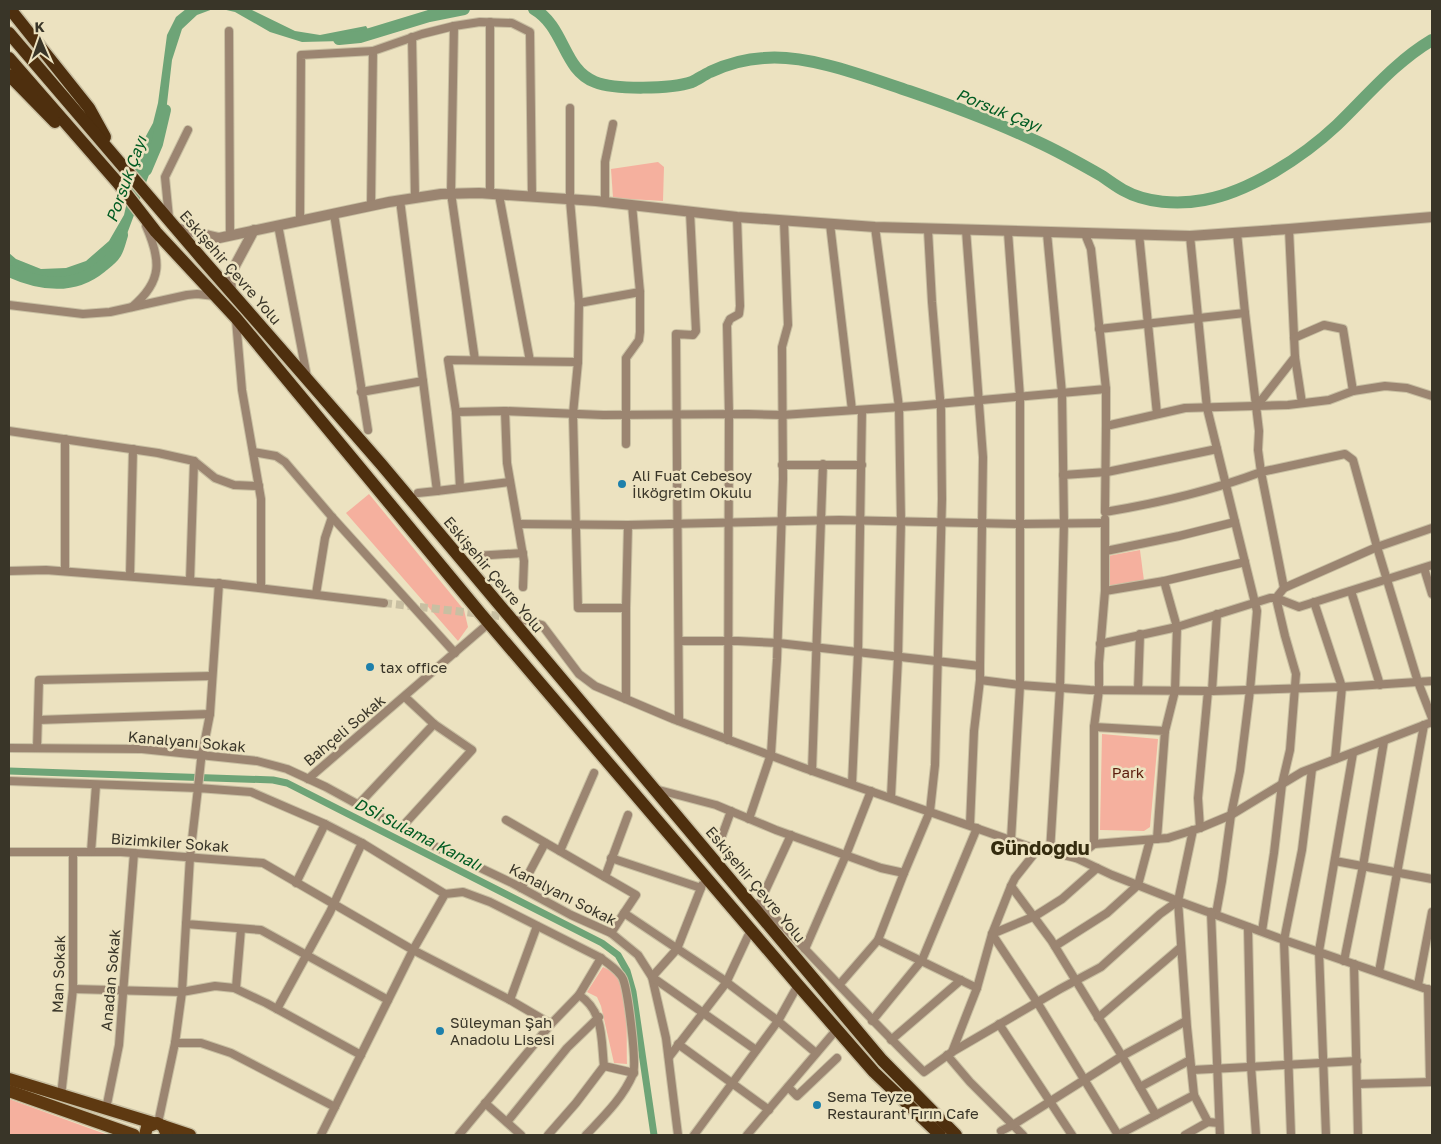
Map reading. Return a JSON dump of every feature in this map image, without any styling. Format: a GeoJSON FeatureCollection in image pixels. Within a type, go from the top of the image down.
{"type":"FeatureCollection","features":[{"type":"Feature","properties":{"kind":"highway"},"geometry":{"type":"LineString","coordinates":[[10,9],[89,108],[120,163]]}},
{"type":"Feature","properties":{"kind":"highway","name":"Eskişehir Çevre Yolu"},"geometry":{"type":"LineString","coordinates":[[9,33],[231,293],[382,464],[882,1060],[956,1135]]}},
{"type":"Feature","properties":{"kind":"highway","name":"Eskişehir Çevre Yolu"},"geometry":{"type":"LineString","coordinates":[[9,58],[118,183],[156,232],[236,318],[489,623],[798,985],[874,1072],[940,1135]]}},
{"type":"Feature","properties":{"kind":"highway"},"geometry":{"type":"LineString","coordinates":[[9,75],[34,102],[118,183]]}},
{"type":"Feature","properties":{"kind":"main road"},"geometry":{"type":"LineString","coordinates":[[9,1079],[190,1135]]}},
{"type":"Feature","properties":{"kind":"main road"},"geometry":{"type":"LineString","coordinates":[[9,1091],[134,1135]]}},
{"type":"Feature","properties":{"kind":"main road"},"geometry":{"type":"LineString","coordinates":[[145,1135],[147,1127],[160,1127]]}},
{"type":"Feature","properties":{"kind":"street"},"geometry":{"type":"LineString","coordinates":[[300,220],[301,55],[373,50],[454,26],[480,22],[512,23],[530,32],[532,197]]}},
{"type":"Feature","properties":{"kind":"street"},"geometry":{"type":"LineString","coordinates":[[490,22],[494,194],[530,361]]}},
{"type":"Feature","properties":{"kind":"street"},"geometry":{"type":"LineString","coordinates":[[454,26],[451,193],[475,360]]}},
{"type":"Feature","properties":{"kind":"street"},"geometry":{"type":"LineString","coordinates":[[229,31],[230,236]]}},
{"type":"Feature","properties":{"kind":"street"},"geometry":{"type":"LineString","coordinates":[[412,37],[415,197]]}},
{"type":"Feature","properties":{"kind":"street"},"geometry":{"type":"LineString","coordinates":[[371,206],[373,50]]}},
{"type":"Feature","properties":{"kind":"street"},"geometry":{"type":"LineString","coordinates":[[570,108],[570,200],[579,303],[578,362],[573,414],[578,608],[626,608]]}},
{"type":"Feature","properties":{"kind":"street"},"geometry":{"type":"LineString","coordinates":[[605,202],[605,162],[613,124]]}},
{"type":"Feature","properties":{"kind":"street"},"geometry":{"type":"LineString","coordinates":[[188,130],[165,176],[173,225],[219,238],[278,224],[415,197],[451,193],[494,194],[605,202],[737,217],[875,227],[1085,234],[1190,236],[1289,230],[1432,217]]}},
{"type":"Feature","properties":{"kind":"street"},"geometry":{"type":"LineString","coordinates":[[400,200],[437,490]]}},
{"type":"Feature","properties":{"kind":"street"},"geometry":{"type":"LineString","coordinates":[[626,444],[626,358],[640,340],[640,292],[632,205]]}},
{"type":"Feature","properties":{"kind":"street"},"geometry":{"type":"LineString","coordinates":[[679,721],[676,334],[692,335],[696,331],[690,212]]}},
{"type":"Feature","properties":{"kind":"street"},"geometry":{"type":"LineString","coordinates":[[130,308],[141,300],[151,286],[157,266],[157,254],[140,213]]}},
{"type":"Feature","properties":{"kind":"street"},"geometry":{"type":"LineString","coordinates":[[334,214],[360,392],[368,430]]}},
{"type":"Feature","properties":{"kind":"street"},"geometry":{"type":"LineString","coordinates":[[728,740],[729,414],[727,325],[730,319],[739,314],[740,306],[737,217]]}},
{"type":"Feature","properties":{"kind":"street"},"geometry":{"type":"LineString","coordinates":[[749,819],[771,754],[778,643],[782,465],[782,347],[788,325],[784,221]]}},
{"type":"Feature","properties":{"kind":"street"},"geometry":{"type":"LineString","coordinates":[[278,224],[307,379]]}},
{"type":"Feature","properties":{"kind":"street"},"geometry":{"type":"LineString","coordinates":[[830,224],[852,410]]}},
{"type":"Feature","properties":{"kind":"street"},"geometry":{"type":"LineString","coordinates":[[875,227],[899,407],[901,521],[898,658],[891,798]]}},
{"type":"Feature","properties":{"kind":"street"},"geometry":{"type":"LineString","coordinates":[[231,293],[230,275],[254,230]]}},
{"type":"Feature","properties":{"kind":"street"},"geometry":{"type":"LineString","coordinates":[[840,984],[878,940],[930,811],[935,764],[941,522],[940,403],[928,230]]}},
{"type":"Feature","properties":{"kind":"street"},"geometry":{"type":"LineString","coordinates":[[872,1021],[922,960],[973,827],[974,731],[980,680],[984,457],[966,230]]}},
{"type":"Feature","properties":{"kind":"street"},"geometry":{"type":"LineString","coordinates":[[1289,230],[1295,356],[1302,403]]}},
{"type":"Feature","properties":{"kind":"street"},"geometry":{"type":"LineString","coordinates":[[1008,232],[1020,396],[1020,685],[1011,840]]}},
{"type":"Feature","properties":{"kind":"street"},"geometry":{"type":"LineString","coordinates":[[1047,233],[1062,393],[1064,523],[1060,687],[1050,852]]}},
{"type":"Feature","properties":{"kind":"street"},"geometry":{"type":"LineString","coordinates":[[1237,233],[1259,431],[1258,450],[1284,588]]}},
{"type":"Feature","properties":{"kind":"street"},"geometry":{"type":"LineString","coordinates":[[1085,234],[1091,249],[1106,389],[1105,591],[1100,644],[1099,690],[1094,727],[1094,844]]}},
{"type":"Feature","properties":{"kind":"street"},"geometry":{"type":"LineString","coordinates":[[1139,234],[1158,414]]}},
{"type":"Feature","properties":{"kind":"street"},"geometry":{"type":"LineString","coordinates":[[1190,236],[1207,408],[1257,611],[1240,771],[1231,815],[1222,881],[1213,913],[1216,1069],[1220,1135]]}},
{"type":"Feature","properties":{"kind":"street"},"geometry":{"type":"LineString","coordinates":[[579,303],[640,292]]}},
{"type":"Feature","properties":{"kind":"street"},"geometry":{"type":"LineString","coordinates":[[9,305],[83,314],[110,312],[187,295],[215,296]]}},
{"type":"Feature","properties":{"kind":"street"},"geometry":{"type":"LineString","coordinates":[[1099,329],[1245,313]]}},
{"type":"Feature","properties":{"kind":"street"},"geometry":{"type":"LineString","coordinates":[[236,318],[242,390],[261,499],[260,587]]}},
{"type":"Feature","properties":{"kind":"street"},"geometry":{"type":"LineString","coordinates":[[1294,338],[1324,325],[1343,329],[1353,391]]}},
{"type":"Feature","properties":{"kind":"street"},"geometry":{"type":"LineString","coordinates":[[1256,407],[1295,356]]}},
{"type":"Feature","properties":{"kind":"street"},"geometry":{"type":"LineString","coordinates":[[460,488],[456,412],[448,360],[578,362]]}},
{"type":"Feature","properties":{"kind":"street"},"geometry":{"type":"LineString","coordinates":[[360,392],[423,381]]}},
{"type":"Feature","properties":{"kind":"street"},"geometry":{"type":"LineString","coordinates":[[1106,426],[1185,408],[1256,407],[1302,403],[1329,400],[1353,391],[1386,386],[1407,388],[1432,396]]}},
{"type":"Feature","properties":{"kind":"street"},"geometry":{"type":"LineString","coordinates":[[456,412],[782,415],[1106,389]]}},
{"type":"Feature","properties":{"kind":"street"},"geometry":{"type":"LineString","coordinates":[[852,784],[858,653],[862,410]]}},
{"type":"Feature","properties":{"kind":"street"},"geometry":{"type":"LineString","coordinates":[[505,412],[507,463],[523,553],[523,587]]}},
{"type":"Feature","properties":{"kind":"street"},"geometry":{"type":"LineString","coordinates":[[9,431],[133,449],[194,461],[216,478],[234,485],[259,486]]}},
{"type":"Feature","properties":{"kind":"street"},"geometry":{"type":"LineString","coordinates":[[64,439],[65,571]]}},
{"type":"Feature","properties":{"kind":"street"},"geometry":{"type":"LineString","coordinates":[[130,576],[133,449]]}},
{"type":"Feature","properties":{"kind":"street"},"geometry":{"type":"LineString","coordinates":[[1063,475],[1107,472],[1217,449]]}},
{"type":"Feature","properties":{"kind":"street"},"geometry":{"type":"LineString","coordinates":[[253,452],[276,456],[285,462],[455,653]]}},
{"type":"Feature","properties":{"kind":"street"},"geometry":{"type":"LineString","coordinates":[[1106,512],[1226,485],[1261,472],[1345,454],[1353,460],[1418,682],[1432,718]]}},
{"type":"Feature","properties":{"kind":"street"},"geometry":{"type":"LineString","coordinates":[[190,581],[194,461]]}},
{"type":"Feature","properties":{"kind":"street"},"geometry":{"type":"LineString","coordinates":[[812,771],[818,648],[823,464]]}},
{"type":"Feature","properties":{"kind":"street"},"geometry":{"type":"LineString","coordinates":[[782,465],[862,465]]}},
{"type":"Feature","properties":{"kind":"street"},"geometry":{"type":"LineString","coordinates":[[418,493],[510,482]]}},
{"type":"Feature","properties":{"kind":"street"},"geometry":{"type":"LineString","coordinates":[[316,594],[325,538],[332,517]]}},
{"type":"Feature","properties":{"kind":"street"},"geometry":{"type":"LineString","coordinates":[[518,524],[821,520],[1020,524],[1105,522]]}},
{"type":"Feature","properties":{"kind":"street"},"geometry":{"type":"LineString","coordinates":[[1106,551],[1235,522]]}},
{"type":"Feature","properties":{"kind":"street"},"geometry":{"type":"LineString","coordinates":[[626,699],[628,524]]}},
{"type":"Feature","properties":{"kind":"street"},"geometry":{"type":"LineString","coordinates":[[1276,598],[1284,588],[1377,547],[1432,528]]}},
{"type":"Feature","properties":{"kind":"street"},"geometry":{"type":"LineString","coordinates":[[475,556],[523,553]]}},
{"type":"Feature","properties":{"kind":"street"},"geometry":{"type":"LineString","coordinates":[[1105,591],[1245,562]]}},
{"type":"Feature","properties":{"kind":"street"},"geometry":{"type":"LineString","coordinates":[[1100,644],[1177,627],[1270,598],[1276,598],[1299,607],[1432,565]]}},
{"type":"Feature","properties":{"kind":"street"},"geometry":{"type":"LineString","coordinates":[[1424,568],[1432,594]]}},
{"type":"Feature","properties":{"kind":"street"},"geometry":{"type":"LineString","coordinates":[[9,571],[65,571],[219,583],[384,603]]}},
{"type":"Feature","properties":{"kind":"street"},"geometry":{"type":"LineString","coordinates":[[1055,946],[1107,913],[1138,885],[1154,839],[1165,731],[1176,691],[1177,627],[1164,580]]}},
{"type":"Feature","properties":{"kind":"street"},"geometry":{"type":"LineString","coordinates":[[160,1127],[182,992],[190,857],[198,785],[210,714],[219,583]]}},
{"type":"Feature","properties":{"kind":"street"},"geometry":{"type":"LineString","coordinates":[[1351,591],[1380,685]]}},
{"type":"Feature","properties":{"kind":"street"},"geometry":{"type":"LineString","coordinates":[[1262,931],[1274,854],[1282,784],[1290,750],[1296,688],[1296,674],[1276,598]]}},
{"type":"Feature","properties":{"kind":"street"},"geometry":{"type":"LineString","coordinates":[[1314,602],[1342,687],[1335,759]]}},
{"type":"Feature","properties":{"kind":"street"},"geometry":{"type":"LineString","coordinates":[[1208,1122],[1194,1095],[1186,1021],[1178,901],[1196,829],[1217,614]]}},
{"type":"Feature","properties":{"kind":"street"},"geometry":{"type":"LineString","coordinates":[[520,618],[542,625],[579,674],[595,686],[679,721],[812,771],[973,827],[1038,849],[1076,858],[1178,901],[1430,990],[1431,1082],[1357,1084]]}},
{"type":"Feature","properties":{"kind":"street","name":"Bahçeli Sokak"},"geometry":{"type":"LineString","coordinates":[[308,779],[489,623]]}},
{"type":"Feature","properties":{"kind":"street"},"geometry":{"type":"LineString","coordinates":[[1138,690],[1140,634]]}},
{"type":"Feature","properties":{"kind":"street"},"geometry":{"type":"LineString","coordinates":[[679,641],[778,643],[938,663],[980,666]]}},
{"type":"Feature","properties":{"kind":"street"},"geometry":{"type":"LineString","coordinates":[[37,748],[39,680],[212,676]]}},
{"type":"Feature","properties":{"kind":"street"},"geometry":{"type":"LineString","coordinates":[[980,680],[1020,685],[1099,690],[1176,691],[1342,687],[1432,681]]}},
{"type":"Feature","properties":{"kind":"street"},"geometry":{"type":"LineString","coordinates":[[402,828],[472,750],[434,724],[405,697]]}},
{"type":"Feature","properties":{"kind":"street"},"geometry":{"type":"LineString","coordinates":[[38,720],[210,714]]}},
{"type":"Feature","properties":{"kind":"street"},"geometry":{"type":"LineString","coordinates":[[358,805],[434,724]]}},
{"type":"Feature","properties":{"kind":"street"},"geometry":{"type":"LineString","coordinates":[[1076,858],[1094,844],[1168,838],[1196,829],[1231,815],[1282,784],[1312,769],[1428,724]]}},
{"type":"Feature","properties":{"kind":"street"},"geometry":{"type":"LineString","coordinates":[[1379,972],[1428,724]]}},
{"type":"Feature","properties":{"kind":"street"},"geometry":{"type":"LineString","coordinates":[[1094,727],[1165,731]]}},
{"type":"Feature","properties":{"kind":"street"},"geometry":{"type":"LineString","coordinates":[[1344,960],[1363,866],[1384,740]]}},
{"type":"Feature","properties":{"kind":"street","name":"Kanalyanı Sokak"},"geometry":{"type":"LineString","coordinates":[[9,748],[142,749],[202,757],[257,761],[287,769],[571,915],[610,933],[638,955],[652,978],[668,1057],[678,1135]]}},
{"type":"Feature","properties":{"kind":"street"},"geometry":{"type":"LineString","coordinates":[[1326,1135],[1320,951],[1353,753]]}},
{"type":"Feature","properties":{"kind":"street"},"geometry":{"type":"LineString","coordinates":[[1291,1135],[1284,940],[1302,850],[1312,769]]}},
{"type":"Feature","properties":{"kind":"street"},"geometry":{"type":"LineString","coordinates":[[560,851],[594,773]]}},
{"type":"Feature","properties":{"kind":"street"},"geometry":{"type":"LineString","coordinates":[[9,781],[96,785],[198,785],[250,792],[325,824],[362,843],[445,894],[463,892],[490,902],[601,958],[613,967],[622,978],[628,997],[634,1073],[618,1100],[586,1135]]}},
{"type":"Feature","properties":{"kind":"street"},"geometry":{"type":"LineString","coordinates":[[92,852],[96,785]]}},
{"type":"Feature","properties":{"kind":"street"},"geometry":{"type":"LineString","coordinates":[[655,789],[716,805],[881,868],[904,873]]}},
{"type":"Feature","properties":{"kind":"street"},"geometry":{"type":"LineString","coordinates":[[805,948],[846,855],[871,791]]}},
{"type":"Feature","properties":{"kind":"street"},"geometry":{"type":"LineString","coordinates":[[719,844],[731,811]]}},
{"type":"Feature","properties":{"kind":"street"},"geometry":{"type":"LineString","coordinates":[[605,878],[628,815]]}},
{"type":"Feature","properties":{"kind":"street"},"geometry":{"type":"LineString","coordinates":[[506,820],[636,896],[610,933]]}},
{"type":"Feature","properties":{"kind":"street"},"geometry":{"type":"LineString","coordinates":[[296,882],[325,824]]}},
{"type":"Feature","properties":{"kind":"street"},"geometry":{"type":"LineString","coordinates":[[791,835],[760,902],[840,984],[872,1021],[924,1072],[949,1053],[1101,967],[1160,914],[1178,901]]}},
{"type":"Feature","properties":{"kind":"street"},"geometry":{"type":"LineString","coordinates":[[277,1009],[334,905],[362,843]]}},
{"type":"Feature","properties":{"kind":"street"},"geometry":{"type":"LineString","coordinates":[[521,888],[545,843]]}},
{"type":"Feature","properties":{"kind":"street"},"geometry":{"type":"LineString","coordinates":[[949,1053],[977,988],[992,934],[1011,886],[1038,849]]}},
{"type":"Feature","properties":{"kind":"street","name":"Bizimkiler Sokak"},"geometry":{"type":"LineString","coordinates":[[9,852],[134,853],[263,863],[413,950],[510,1000],[551,1024]]}},
{"type":"Feature","properties":{"kind":"street","name":"Man Sokak"},"geometry":{"type":"LineString","coordinates":[[61,1096],[73,989],[74,852]]}},
{"type":"Feature","properties":{"kind":"street","name":"Anadan Sokak"},"geometry":{"type":"LineString","coordinates":[[106,1109],[118,1045],[134,853]]}},
{"type":"Feature","properties":{"kind":"street"},"geometry":{"type":"LineString","coordinates":[[611,858],[702,886],[677,948],[652,978],[756,1050]]}},
{"type":"Feature","properties":{"kind":"street"},"geometry":{"type":"LineString","coordinates":[[1335,861],[1432,879]]}},
{"type":"Feature","properties":{"kind":"street"},"geometry":{"type":"LineString","coordinates":[[992,934],[1035,916],[1062,899],[1097,868]]}},
{"type":"Feature","properties":{"kind":"street"},"geometry":{"type":"LineString","coordinates":[[1011,886],[1035,916],[1055,946],[1156,1115]]}},
{"type":"Feature","properties":{"kind":"street"},"geometry":{"type":"LineString","coordinates":[[320,1135],[413,950],[445,894]]}},
{"type":"Feature","properties":{"kind":"street"},"geometry":{"type":"LineString","coordinates":[[1418,986],[1432,912]]}},
{"type":"Feature","properties":{"kind":"street"},"geometry":{"type":"LineString","coordinates":[[624,913],[726,983],[778,1021],[816,1053]]}},
{"type":"Feature","properties":{"kind":"street"},"geometry":{"type":"LineString","coordinates":[[186,924],[262,930],[388,1000]]}},
{"type":"Feature","properties":{"kind":"street"},"geometry":{"type":"LineString","coordinates":[[510,1000],[537,926]]}},
{"type":"Feature","properties":{"kind":"street"},"geometry":{"type":"LineString","coordinates":[[1248,926],[1251,1066],[1256,1135]]}},
{"type":"Feature","properties":{"kind":"street"},"geometry":{"type":"LineString","coordinates":[[236,988],[241,929]]}},
{"type":"Feature","properties":{"kind":"street"},"geometry":{"type":"LineString","coordinates":[[992,934],[1038,1002],[1118,1135],[1194,1095]]}},
{"type":"Feature","properties":{"kind":"street"},"geometry":{"type":"LineString","coordinates":[[668,1057],[726,983],[748,936]]}},
{"type":"Feature","properties":{"kind":"street"},"geometry":{"type":"LineString","coordinates":[[878,940],[977,988]]}},
{"type":"Feature","properties":{"kind":"street"},"geometry":{"type":"LineString","coordinates":[[1098,1018],[1180,948]]}},
{"type":"Feature","properties":{"kind":"street"},"geometry":{"type":"LineString","coordinates":[[459,1135],[551,1024],[579,995],[601,958]]}},
{"type":"Feature","properties":{"kind":"street"},"geometry":{"type":"LineString","coordinates":[[1354,964],[1358,1135]]}},
{"type":"Feature","properties":{"kind":"street"},"geometry":{"type":"LineString","coordinates":[[891,1040],[961,980]]}},
{"type":"Feature","properties":{"kind":"street"},"geometry":{"type":"LineString","coordinates":[[694,1135],[778,1021],[798,985]]}},
{"type":"Feature","properties":{"kind":"street"},"geometry":{"type":"LineString","coordinates":[[73,989],[182,992],[215,986],[236,988],[361,1055]]}},
{"type":"Feature","properties":{"kind":"street"},"geometry":{"type":"LineString","coordinates":[[548,1135],[576,1103],[604,1066],[599,1017],[587,1000],[579,995]]}},
{"type":"Feature","properties":{"kind":"street"},"geometry":{"type":"LineString","coordinates":[[507,1122],[567,1048],[599,1017]]}},
{"type":"Feature","properties":{"kind":"street"},"geometry":{"type":"LineString","coordinates":[[1001,1131],[1122,1056],[1186,1021]]}},
{"type":"Feature","properties":{"kind":"street"},"geometry":{"type":"LineString","coordinates":[[999,1024],[1072,1135]]}},
{"type":"Feature","properties":{"kind":"street"},"geometry":{"type":"LineString","coordinates":[[747,1135],[837,1028]]}},
{"type":"Feature","properties":{"kind":"street"},"geometry":{"type":"LineString","coordinates":[[175,1043],[201,1043],[231,1053],[335,1107]]}},
{"type":"Feature","properties":{"kind":"street"},"geometry":{"type":"LineString","coordinates":[[678,1044],[769,1110]]}},
{"type":"Feature","properties":{"kind":"street"},"geometry":{"type":"LineString","coordinates":[[949,1053],[970,1082],[1023,1135]]}},
{"type":"Feature","properties":{"kind":"street"},"geometry":{"type":"LineString","coordinates":[[788,1087],[797,1096],[837,1058]]}},
{"type":"Feature","properties":{"kind":"street"},"geometry":{"type":"LineString","coordinates":[[1140,1087],[1190,1060]]}},
{"type":"Feature","properties":{"kind":"street"},"geometry":{"type":"LineString","coordinates":[[1192,1070],[1356,1061]]}},
{"type":"Feature","properties":{"kind":"street"},"geometry":{"type":"LineString","coordinates":[[604,1066],[634,1073]]}},
{"type":"Feature","properties":{"kind":"street"},"geometry":{"type":"LineString","coordinates":[[485,1103],[522,1135]]}},
{"type":"Feature","properties":{"kind":"street"},"geometry":{"type":"LineString","coordinates":[[1185,1135],[1208,1122],[1219,1123]]}},
{"type":"Feature","properties":{"kind":"green space"},"geometry":{"type":"Polygon","coordinates":[[[658,162],[664,167],[663,201],[613,198],[611,169],[658,162]]]}},
{"type":"Feature","properties":{"kind":"green space"},"geometry":{"type":"Polygon","coordinates":[[[369,494],[464,610],[468,627],[458,641],[346,513],[369,494]]]}},
{"type":"Feature","properties":{"kind":"green space"},"geometry":{"type":"Polygon","coordinates":[[[1140,550],[1144,581],[1108,591],[1108,556],[1140,550]]]}},
{"type":"Feature","properties":{"kind":"green space","name":"Park"},"geometry":{"type":"Polygon","coordinates":[[[1102,734],[1158,739],[1150,827],[1144,831],[1100,830],[1102,734]]]}},
{"type":"Feature","properties":{"kind":"green space"},"geometry":{"type":"Polygon","coordinates":[[[603,967],[617,977],[623,990],[626,1010],[627,1064],[614,1063],[601,1006],[597,997],[587,992],[603,967]]]}},
{"type":"Feature","properties":{"kind":"green space"},"geometry":{"type":"Polygon","coordinates":[[[9,1099],[108,1135],[9,1135],[9,1099]]]}},
{"type":"Feature","properties":{"kind":"shaded area"},"geometry":{"type":"Polygon","coordinates":[[[186,9],[213,9],[197,15],[182,29],[172,60],[165,121],[154,141],[150,172],[124,242],[108,260],[81,276],[64,282],[9,272],[9,253],[16,259],[41,269],[66,268],[86,261],[109,241],[124,215],[140,147],[153,123],[158,103],[167,35],[176,17],[186,9]]]}},
{"type":"Feature","properties":{"kind":"shaded area"},"geometry":{"type":"Polygon","coordinates":[[[222,9],[250,9],[295,31],[320,35],[366,26],[370,33],[342,41],[302,42],[270,32],[235,12],[222,9]]]}},
{"type":"Feature","properties":{"kind":"waterway","name":"Porsuk Çayı"},"geometry":{"type":"LineString","coordinates":[[339,39],[360,37],[429,16],[464,9]]}},
{"type":"Feature","properties":{"kind":"waterway","name":"Porsuk Çayı"},"geometry":{"type":"LineString","coordinates":[[534,9],[552,26],[576,68],[584,76],[604,85],[643,88],[683,84],[692,82],[723,67],[750,59],[781,58],[818,63],[875,79],[974,115],[1054,150],[1132,194],[1162,202],[1194,202],[1221,196],[1275,172],[1323,137],[1406,58],[1432,40]]}},
{"type":"Feature","properties":{"kind":"waterway","name":"Porsuk Çayı"},"geometry":{"type":"LineString","coordinates":[[146,170],[157,144],[165,110]]}},
{"type":"Feature","properties":{"kind":"waterway","name":"Porsuk Çayı"},"geometry":{"type":"LineString","coordinates":[[9,271],[44,282],[68,282],[79,279],[90,274],[112,258],[118,249],[122,235]]}},
{"type":"Feature","properties":{"kind":"waterway","name":"DSİ Sulama Kanalı"},"geometry":{"type":"LineString","coordinates":[[9,771],[273,780],[287,783],[602,943],[618,955],[627,971],[633,992],[654,1135]]}},
{"type":"Feature","properties":{"kind":"tunnel"},"geometry":{"type":"LineString","coordinates":[[384,603],[509,617]]}},
{"type":"Feature","properties":{"kind":"place","name":"Ali Fuat Cebesoy İlköğretim Okulu"},"geometry":{"type":"Point","coordinates":[622,484]}},
{"type":"Feature","properties":{"kind":"place","name":"tax office"},"geometry":{"type":"Point","coordinates":[370,667]}},
{"type":"Feature","properties":{"kind":"place","name":"Süleyman Şah Anadolu Lisesi"},"geometry":{"type":"Point","coordinates":[440,1031]}},
{"type":"Feature","properties":{"kind":"place","name":"Sema Teyze Restaurant Fırın Cafe"},"geometry":{"type":"Point","coordinates":[817,1105]}},
{"type":"Feature","properties":{"kind":"district","name":"Gündoğdu"},"geometry":{"type":"Point","coordinates":[1040,847]}}]}
